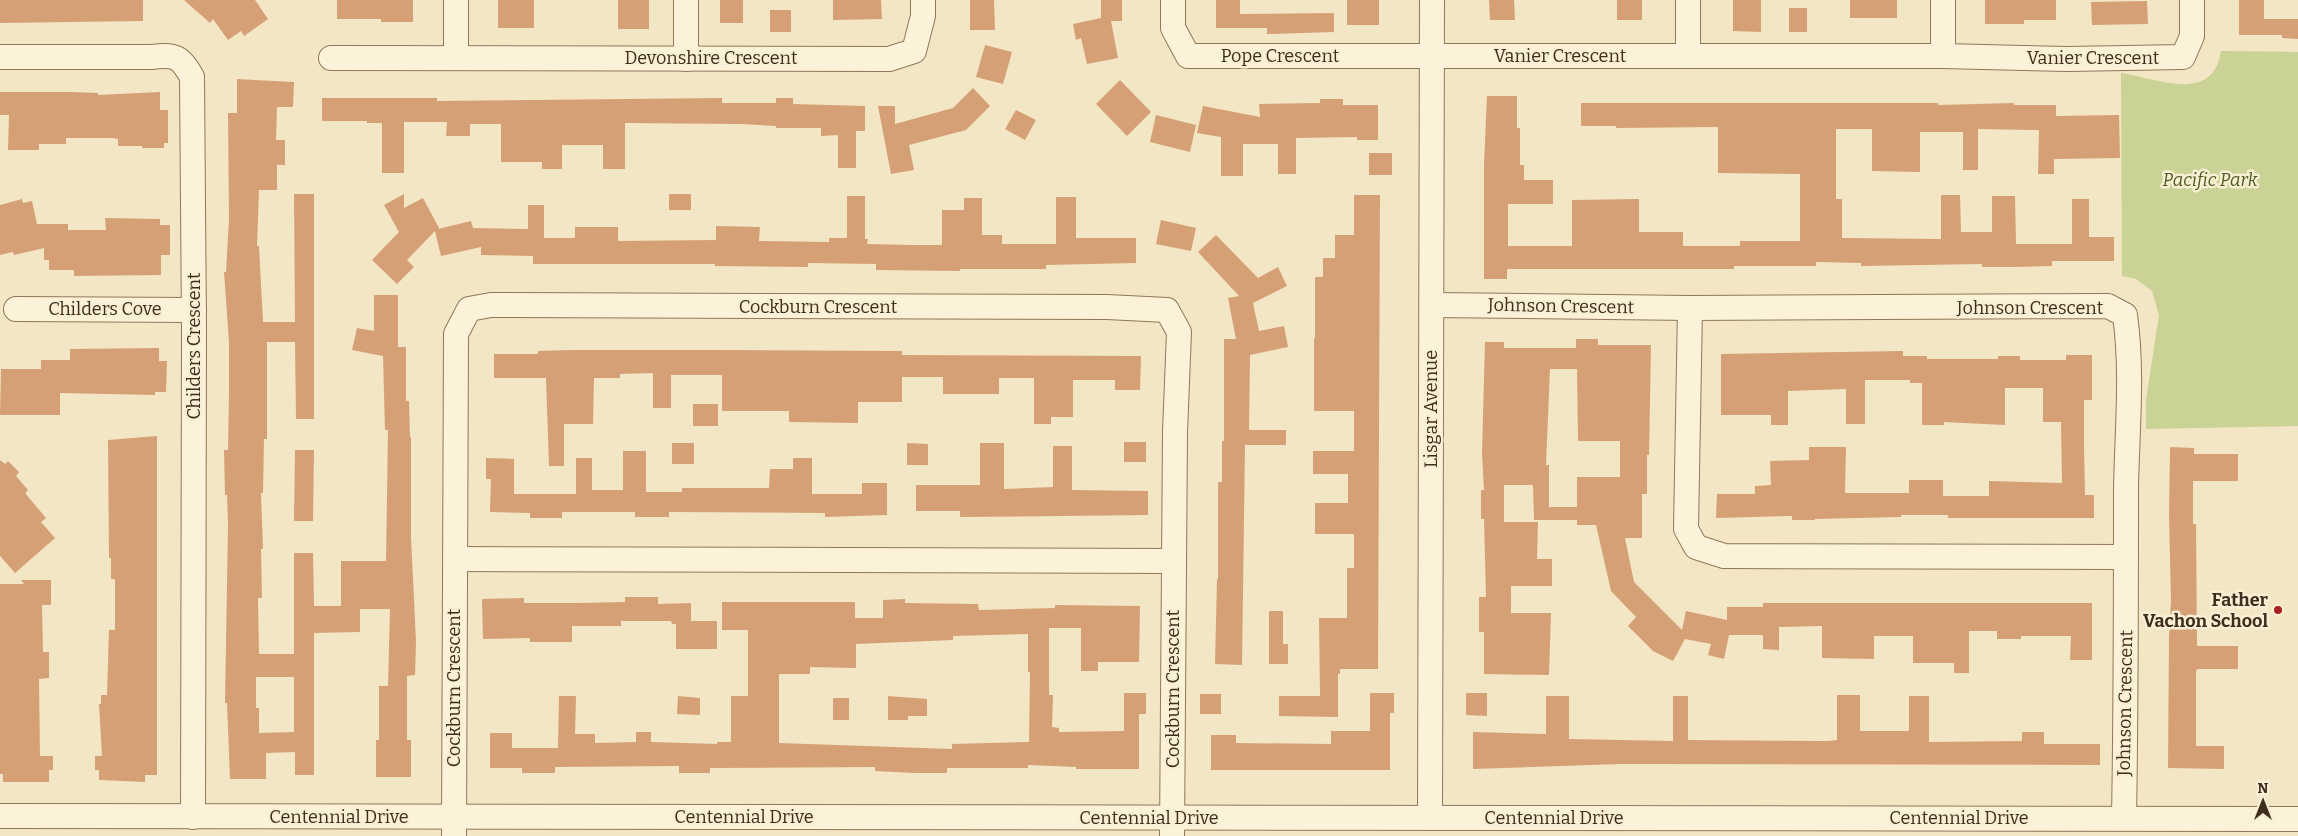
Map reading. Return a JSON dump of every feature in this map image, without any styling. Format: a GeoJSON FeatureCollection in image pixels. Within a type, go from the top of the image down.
{"type":"FeatureCollection","features":[{"type":"Feature","properties":{"kind":"street"},"geometry":{"type":"LineString","coordinates":[[456,0],[456,57]]}},
{"type":"Feature","properties":{"kind":"street"},"geometry":{"type":"LineString","coordinates":[[686,0],[686,58]]}},
{"type":"Feature","properties":{"kind":"street","name":"Devonshire Crescent"},"geometry":{"type":"LineString","coordinates":[[332,58],[888,59],[914,51],[923,16],[924,0]]}},
{"type":"Feature","properties":{"kind":"street","name":"Pope Crescent"},"geometry":{"type":"LineString","coordinates":[[1173,0],[1173,28],[1188,56],[1432,56]]}},
{"type":"Feature","properties":{"kind":"street","name":"Lisgar Avenue"},"geometry":{"type":"LineString","coordinates":[[1430,818],[1432,0]]}},
{"type":"Feature","properties":{"kind":"street"},"geometry":{"type":"LineString","coordinates":[[1688,0],[1688,56]]}},
{"type":"Feature","properties":{"kind":"street"},"geometry":{"type":"LineString","coordinates":[[1943,0],[1943,56]]}},
{"type":"Feature","properties":{"kind":"street","name":"Vanier Crescent"},"geometry":{"type":"LineString","coordinates":[[1432,56],[1943,56],[2068,59],[2182,57],[2192,36],[2192,0]]}},
{"type":"Feature","properties":{"kind":"street","name":"Childers Crescent"},"geometry":{"type":"LineString","coordinates":[[0,57],[151,57],[170,55],[184,62],[192,78],[194,310],[193,818]]}},
{"type":"Feature","properties":{"kind":"street","name":"Johnson Crescent"},"geometry":{"type":"LineString","coordinates":[[1432,304],[1690,308],[2108,306],[2125,315],[2130,347],[2124,818]]}},
{"type":"Feature","properties":{"kind":"street","name":"Cockburn Crescent"},"geometry":{"type":"LineString","coordinates":[[453,827],[456,334],[469,309],[492,305],[1107,307],[1167,310],[1179,332],[1175,432],[1172,827]]}},
{"type":"Feature","properties":{"kind":"street"},"geometry":{"type":"LineString","coordinates":[[1690,308],[1686,529],[1696,547],[1724,556],[2126,557]]}},
{"type":"Feature","properties":{"kind":"street","name":"Childers Cove"},"geometry":{"type":"LineString","coordinates":[[16,309],[194,310]]}},
{"type":"Feature","properties":{"kind":"street"},"geometry":{"type":"LineString","coordinates":[[455,559],[1174,561]]}},
{"type":"Feature","properties":{"kind":"street","name":"Centennial Drive"},"geometry":{"type":"LineString","coordinates":[[0,816],[80,827],[193,818],[453,827],[1172,827],[1430,818],[1687,828],[1936,827],[2124,818],[2298,819]]}},
{"type":"Feature","properties":{"kind":"green space","name":"Pacific Park"},"geometry":{"type":"Polygon","coordinates":[[[2221,51],[2298,52],[2298,426],[2146,429],[2146,400],[2159,315],[2152,291],[2136,279],[2122,276],[2121,73],[2166,82],[2195,83],[2207,78],[2216,68],[2221,51]]]}},
{"type":"Feature","properties":{"kind":"building"},"geometry":{"type":"Polygon","coordinates":[[[0,0],[143,0],[143,21],[0,23],[0,0]]]}},
{"type":"Feature","properties":{"kind":"building"},"geometry":{"type":"Polygon","coordinates":[[[184,0],[255,0],[268,19],[244,36],[241,31],[228,40],[213,19],[210,23],[184,0]]]}},
{"type":"Feature","properties":{"kind":"building"},"geometry":{"type":"Polygon","coordinates":[[[337,0],[413,0],[413,22],[381,22],[381,19],[337,19],[337,0]]]}},
{"type":"Feature","properties":{"kind":"building"},"geometry":{"type":"Polygon","coordinates":[[[498,0],[534,0],[534,28],[498,28],[498,0]]]}},
{"type":"Feature","properties":{"kind":"building"},"geometry":{"type":"Polygon","coordinates":[[[618,0],[649,0],[649,29],[618,29],[618,0]]]}},
{"type":"Feature","properties":{"kind":"building"},"geometry":{"type":"Polygon","coordinates":[[[720,0],[743,0],[743,23],[720,23],[720,0]]]}},
{"type":"Feature","properties":{"kind":"building"},"geometry":{"type":"Polygon","coordinates":[[[833,0],[881,0],[882,19],[833,20],[833,0]]]}},
{"type":"Feature","properties":{"kind":"building"},"geometry":{"type":"Polygon","coordinates":[[[970,0],[994,0],[995,30],[970,30],[970,0]]]}},
{"type":"Feature","properties":{"kind":"building"},"geometry":{"type":"Polygon","coordinates":[[[1101,0],[1122,0],[1122,21],[1111,21],[1118,58],[1087,64],[1081,38],[1076,40],[1073,24],[1101,18],[1101,0]]]}},
{"type":"Feature","properties":{"kind":"building"},"geometry":{"type":"Polygon","coordinates":[[[1216,0],[1240,0],[1240,14],[1334,13],[1334,32],[1267,34],[1267,28],[1216,28],[1216,0]]]}},
{"type":"Feature","properties":{"kind":"building"},"geometry":{"type":"Polygon","coordinates":[[[1347,0],[1379,0],[1379,25],[1347,25],[1347,0]]]}},
{"type":"Feature","properties":{"kind":"building"},"geometry":{"type":"Polygon","coordinates":[[[1489,0],[1514,0],[1515,20],[1490,20],[1489,0]]]}},
{"type":"Feature","properties":{"kind":"building"},"geometry":{"type":"Polygon","coordinates":[[[1617,0],[1642,0],[1642,20],[1617,20],[1617,0]]]}},
{"type":"Feature","properties":{"kind":"building"},"geometry":{"type":"Polygon","coordinates":[[[1733,0],[1761,0],[1761,32],[1733,31],[1733,0]]]}},
{"type":"Feature","properties":{"kind":"building"},"geometry":{"type":"Polygon","coordinates":[[[1850,0],[1897,0],[1897,18],[1850,18],[1850,0]]]}},
{"type":"Feature","properties":{"kind":"building"},"geometry":{"type":"Polygon","coordinates":[[[1985,0],[2056,0],[2056,20],[2024,20],[2024,24],[1985,24],[1985,0]]]}},
{"type":"Feature","properties":{"kind":"building"},"geometry":{"type":"Polygon","coordinates":[[[2239,0],[2264,0],[2264,19],[2298,19],[2298,39],[2282,38],[2282,35],[2239,35],[2239,0]]]}},
{"type":"Feature","properties":{"kind":"building"},"geometry":{"type":"Polygon","coordinates":[[[2147,1],[2148,24],[2092,25],[2091,2],[2147,1]]]}},
{"type":"Feature","properties":{"kind":"building"},"geometry":{"type":"Polygon","coordinates":[[[1789,8],[1807,8],[1807,32],[1789,32],[1789,8]]]}},
{"type":"Feature","properties":{"kind":"building"},"geometry":{"type":"Polygon","coordinates":[[[770,10],[791,10],[791,32],[770,32],[770,10]]]}},
{"type":"Feature","properties":{"kind":"building"},"geometry":{"type":"Polygon","coordinates":[[[985,45],[1012,52],[1003,84],[976,77],[985,45]]]}},
{"type":"Feature","properties":{"kind":"building"},"geometry":{"type":"Polygon","coordinates":[[[237,79],[294,82],[293,107],[277,107],[276,140],[285,140],[285,165],[277,165],[277,190],[259,190],[257,246],[259,246],[263,322],[295,322],[294,194],[314,194],[314,419],[296,419],[295,342],[267,342],[267,439],[264,439],[263,493],[261,493],[263,549],[261,549],[262,598],[258,598],[259,654],[294,654],[294,553],[313,553],[314,606],[341,606],[341,561],[386,561],[388,430],[385,430],[383,356],[352,350],[357,328],[374,331],[374,295],[398,295],[398,347],[406,347],[406,401],[409,401],[411,437],[411,537],[416,641],[415,675],[407,676],[407,740],[411,740],[411,777],[376,777],[376,740],[379,740],[379,686],[388,686],[390,609],[360,609],[360,632],[314,633],[314,775],[295,775],[295,752],[266,753],[266,779],[230,779],[227,703],[225,703],[228,524],[224,450],[228,450],[229,342],[224,272],[226,272],[229,219],[228,113],[237,113],[237,79]],[[256,677],[256,708],[259,708],[259,733],[294,732],[294,677],[256,677]]]}},
{"type":"Feature","properties":{"kind":"building"},"geometry":{"type":"Polygon","coordinates":[[[1120,80],[1151,112],[1127,136],[1096,104],[1120,80]]]}},
{"type":"Feature","properties":{"kind":"building"},"geometry":{"type":"Polygon","coordinates":[[[973,88],[990,106],[966,130],[909,145],[914,170],[891,174],[878,106],[895,106],[895,124],[953,108],[973,88]]]}},
{"type":"Feature","properties":{"kind":"building"},"geometry":{"type":"Polygon","coordinates":[[[0,92],[72,92],[98,93],[98,95],[160,92],[160,110],[168,110],[168,143],[164,143],[164,148],[142,148],[142,146],[118,146],[118,139],[112,138],[66,138],[66,144],[39,144],[39,150],[8,150],[9,115],[0,115],[0,92]]]}},
{"type":"Feature","properties":{"kind":"building"},"geometry":{"type":"Polygon","coordinates":[[[1487,96],[1517,96],[1517,128],[1520,128],[1520,165],[1524,165],[1524,180],[1553,180],[1553,204],[1508,204],[1508,246],[1572,246],[1572,200],[1639,199],[1639,232],[1683,232],[1683,246],[1740,246],[1740,241],[1800,241],[1800,174],[1718,173],[1718,127],[1616,128],[1616,126],[1581,126],[1581,103],[1938,103],[1938,105],[2014,103],[2014,105],[2056,105],[2056,116],[2119,115],[2120,158],[2054,159],[2054,174],[2038,174],[2039,130],[1978,129],[1978,170],[1963,170],[1963,132],[1920,132],[1920,172],[1872,171],[1872,129],[1836,129],[1836,199],[1842,199],[1842,238],[1941,239],[1941,195],[1960,195],[1961,232],[1992,232],[1992,196],[2015,196],[2016,244],[2072,244],[2072,199],[2089,199],[2089,237],[2114,237],[2114,261],[2052,261],[2052,266],[2014,267],[1982,267],[1982,264],[1861,266],[1861,263],[1816,262],[1816,266],[1734,266],[1734,269],[1507,269],[1507,279],[1484,279],[1484,165],[1487,96]]]}},
{"type":"Feature","properties":{"kind":"building"},"geometry":{"type":"Polygon","coordinates":[[[322,98],[437,98],[437,101],[722,98],[722,103],[776,103],[776,98],[793,98],[793,104],[865,106],[865,131],[856,131],[856,168],[838,168],[838,135],[821,136],[821,128],[776,128],[776,126],[739,124],[625,123],[625,169],[603,169],[603,145],[562,145],[562,169],[542,169],[542,162],[501,162],[501,124],[470,124],[470,136],[446,136],[447,122],[404,122],[404,173],[382,173],[382,123],[322,121],[322,98]]]}},
{"type":"Feature","properties":{"kind":"building"},"geometry":{"type":"Polygon","coordinates":[[[1320,99],[1343,99],[1343,105],[1378,105],[1378,140],[1357,140],[1357,137],[1296,138],[1296,174],[1278,174],[1278,144],[1243,144],[1243,176],[1221,176],[1221,137],[1197,133],[1203,106],[1260,117],[1259,104],[1320,103],[1320,99]]]}},
{"type":"Feature","properties":{"kind":"building"},"geometry":{"type":"Polygon","coordinates":[[[1016,110],[1036,120],[1025,140],[1005,129],[1016,110]]]}},
{"type":"Feature","properties":{"kind":"building"},"geometry":{"type":"Polygon","coordinates":[[[1156,115],[1196,125],[1190,152],[1150,142],[1156,115]]]}},
{"type":"Feature","properties":{"kind":"building"},"geometry":{"type":"Polygon","coordinates":[[[1369,153],[1392,153],[1392,175],[1369,175],[1369,153]]]}},
{"type":"Feature","properties":{"kind":"building"},"geometry":{"type":"Polygon","coordinates":[[[404,194],[404,208],[423,198],[438,229],[471,221],[473,228],[528,229],[528,205],[544,205],[544,238],[575,238],[575,227],[618,227],[618,241],[716,240],[716,226],[760,227],[759,241],[829,242],[829,238],[847,238],[847,196],[865,196],[865,239],[868,239],[867,244],[912,245],[942,245],[942,210],[964,210],[964,198],[982,198],[982,235],[1002,235],[1002,244],[1056,244],[1056,197],[1076,197],[1076,238],[1136,238],[1136,263],[1046,265],[1046,269],[960,269],[960,271],[876,270],[876,264],[808,263],[808,267],[715,266],[715,264],[533,264],[533,256],[481,255],[481,247],[441,256],[435,231],[407,260],[414,267],[397,284],[372,260],[399,232],[384,205],[404,194]]]}},
{"type":"Feature","properties":{"kind":"building"},"geometry":{"type":"Polygon","coordinates":[[[669,194],[691,194],[691,210],[669,210],[669,194]]]}},
{"type":"Feature","properties":{"kind":"building"},"geometry":{"type":"Polygon","coordinates":[[[1354,195],[1380,195],[1378,669],[1340,669],[1340,674],[1338,674],[1338,717],[1279,716],[1279,696],[1320,696],[1319,618],[1347,618],[1347,568],[1354,568],[1354,534],[1315,534],[1315,503],[1348,503],[1348,474],[1313,474],[1313,451],[1354,451],[1354,411],[1314,411],[1314,337],[1315,339],[1315,277],[1323,277],[1323,258],[1335,258],[1335,235],[1354,235],[1354,195]]]}},
{"type":"Feature","properties":{"kind":"building"},"geometry":{"type":"Polygon","coordinates":[[[22,199],[23,203],[32,201],[37,224],[68,224],[68,230],[106,230],[105,218],[160,219],[160,225],[170,225],[170,255],[161,255],[161,275],[74,276],[74,270],[49,270],[49,260],[44,260],[44,248],[14,255],[13,252],[0,255],[0,205],[22,199]]]}},
{"type":"Feature","properties":{"kind":"building"},"geometry":{"type":"Polygon","coordinates":[[[1161,220],[1196,228],[1191,251],[1156,244],[1161,220]]]}},
{"type":"Feature","properties":{"kind":"building"},"geometry":{"type":"Polygon","coordinates":[[[1216,235],[1258,278],[1278,267],[1287,286],[1253,303],[1259,331],[1284,326],[1288,347],[1250,355],[1249,430],[1286,430],[1286,445],[1245,445],[1242,665],[1215,664],[1218,579],[1218,482],[1222,482],[1222,441],[1224,441],[1224,339],[1236,339],[1228,298],[1239,296],[1198,252],[1216,235]]]}},
{"type":"Feature","properties":{"kind":"building"},"geometry":{"type":"Polygon","coordinates":[[[1576,339],[1598,339],[1598,345],[1651,345],[1649,455],[1647,455],[1647,494],[1642,494],[1642,538],[1625,538],[1634,582],[1682,630],[1686,611],[1727,620],[1727,607],[1763,607],[1763,603],[2092,603],[2092,660],[2070,660],[2071,636],[2021,636],[2021,639],[1997,639],[1997,631],[1969,631],[1969,673],[1954,673],[1954,663],[1913,663],[1913,636],[1874,636],[1874,659],[1822,658],[1822,626],[1779,627],[1779,650],[1763,649],[1763,635],[1729,635],[1724,659],[1708,655],[1711,644],[1685,639],[1673,661],[1653,651],[1628,626],[1636,617],[1611,591],[1596,525],[1577,525],[1577,520],[1534,520],[1533,485],[1504,485],[1504,522],[1538,522],[1537,559],[1552,559],[1552,586],[1511,586],[1511,613],[1551,613],[1549,675],[1484,674],[1484,632],[1479,632],[1479,597],[1486,597],[1484,519],[1481,519],[1481,490],[1484,490],[1482,453],[1485,342],[1504,342],[1504,348],[1576,348],[1576,339]],[[1550,369],[1546,465],[1549,465],[1549,507],[1577,507],[1577,477],[1620,477],[1620,441],[1578,441],[1577,369],[1550,369]]]}},
{"type":"Feature","properties":{"kind":"building"},"geometry":{"type":"Polygon","coordinates":[[[159,348],[159,361],[167,361],[166,392],[155,392],[155,395],[60,393],[60,415],[0,415],[1,369],[41,369],[41,360],[70,360],[70,349],[159,348]]]}},
{"type":"Feature","properties":{"kind":"building"},"geometry":{"type":"Polygon","coordinates":[[[572,350],[902,351],[902,355],[1141,356],[1140,390],[1115,390],[1115,380],[1073,380],[1073,417],[1051,417],[1051,424],[1034,424],[1034,378],[999,378],[999,394],[943,394],[943,377],[902,377],[902,402],[858,402],[858,423],[789,422],[789,411],[722,411],[722,375],[671,375],[671,408],[653,408],[653,373],[620,374],[620,378],[594,378],[593,424],[564,424],[564,466],[549,466],[546,378],[494,378],[494,354],[538,354],[538,351],[572,350]]]}},
{"type":"Feature","properties":{"kind":"building"},"geometry":{"type":"Polygon","coordinates":[[[1903,351],[1903,356],[1927,356],[1927,359],[1998,359],[1998,356],[2020,356],[2020,360],[2066,360],[2066,355],[2092,355],[2092,400],[2084,400],[2084,446],[2085,495],[2094,495],[2094,518],[1948,518],[1948,515],[1901,515],[1901,517],[1815,520],[1792,520],[1792,516],[1716,518],[1717,494],[1755,494],[1755,486],[1771,485],[1770,461],[1809,460],[1809,447],[1846,447],[1845,493],[1909,493],[1909,480],[1943,480],[1943,496],[1989,496],[1989,481],[2062,483],[2061,422],[2043,422],[2043,388],[2005,388],[2005,425],[1944,422],[1944,425],[1922,425],[1922,383],[1910,383],[1910,380],[1865,380],[1865,424],[1846,424],[1846,389],[1788,391],[1788,425],[1771,425],[1771,415],[1721,415],[1721,354],[1903,351]]]}},
{"type":"Feature","properties":{"kind":"building"},"geometry":{"type":"Polygon","coordinates":[[[693,404],[718,404],[718,426],[693,426],[693,404]]]}},
{"type":"Feature","properties":{"kind":"building"},"geometry":{"type":"Polygon","coordinates":[[[157,436],[157,775],[145,775],[145,782],[99,780],[99,770],[95,770],[95,756],[102,756],[99,704],[101,704],[101,695],[107,695],[109,630],[115,630],[115,579],[111,579],[111,558],[109,558],[108,440],[157,436]]]}},
{"type":"Feature","properties":{"kind":"building"},"geometry":{"type":"Polygon","coordinates":[[[1124,442],[1146,442],[1146,462],[1124,462],[1124,442]]]}},
{"type":"Feature","properties":{"kind":"building"},"geometry":{"type":"Polygon","coordinates":[[[672,443],[694,443],[694,464],[672,464],[672,443]]]}},
{"type":"Feature","properties":{"kind":"building"},"geometry":{"type":"Polygon","coordinates":[[[907,443],[928,444],[928,465],[907,465],[907,443]]]}},
{"type":"Feature","properties":{"kind":"building"},"geometry":{"type":"Polygon","coordinates":[[[980,443],[1004,443],[1004,489],[1053,487],[1053,446],[1072,446],[1072,490],[1148,491],[1148,515],[960,517],[960,511],[916,511],[916,485],[980,485],[980,443]]]}},
{"type":"Feature","properties":{"kind":"building"},"geometry":{"type":"Polygon","coordinates":[[[2170,447],[2194,448],[2194,454],[2238,454],[2238,481],[2193,481],[2193,524],[2196,524],[2197,646],[2238,646],[2238,669],[2197,669],[2196,672],[2196,746],[2224,746],[2224,769],[2168,768],[2171,600],[2170,447]]]}},
{"type":"Feature","properties":{"kind":"building"},"geometry":{"type":"Polygon","coordinates":[[[295,450],[314,450],[313,521],[294,521],[295,450]]]}},
{"type":"Feature","properties":{"kind":"building"},"geometry":{"type":"Polygon","coordinates":[[[623,451],[646,451],[646,492],[682,492],[682,488],[769,488],[770,469],[793,469],[793,458],[812,458],[812,494],[862,494],[862,483],[887,483],[887,515],[825,517],[825,513],[669,512],[669,517],[635,517],[635,512],[562,512],[562,518],[530,518],[530,513],[490,512],[491,479],[486,479],[486,458],[514,459],[514,494],[576,494],[576,458],[592,458],[592,490],[623,490],[623,451]]]}},
{"type":"Feature","properties":{"kind":"building"},"geometry":{"type":"Polygon","coordinates":[[[0,460],[5,464],[8,461],[19,472],[16,476],[28,490],[25,493],[46,518],[41,522],[55,538],[15,573],[0,556],[0,460]]]}},
{"type":"Feature","properties":{"kind":"building"},"geometry":{"type":"Polygon","coordinates":[[[21,580],[51,580],[51,605],[42,605],[43,652],[49,652],[49,678],[39,679],[40,756],[53,756],[53,770],[49,770],[49,782],[3,782],[3,774],[0,774],[0,584],[24,584],[21,580]]]}},
{"type":"Feature","properties":{"kind":"building"},"geometry":{"type":"Polygon","coordinates":[[[625,597],[658,597],[658,604],[691,603],[691,621],[717,621],[717,649],[676,649],[676,624],[672,624],[671,621],[621,621],[621,626],[572,626],[572,642],[530,642],[530,638],[483,639],[482,599],[524,598],[524,603],[577,603],[625,602],[625,597]]]}},
{"type":"Feature","properties":{"kind":"building"},"geometry":{"type":"Polygon","coordinates":[[[905,599],[905,603],[978,604],[979,610],[1055,608],[1055,605],[1140,606],[1139,662],[1098,662],[1098,671],[1081,671],[1081,628],[1049,628],[1049,695],[1053,695],[1052,727],[1059,728],[1059,732],[1124,731],[1124,693],[1146,693],[1146,714],[1139,714],[1139,769],[1076,769],[1076,767],[1028,765],[1028,768],[947,768],[947,773],[875,771],[875,767],[710,768],[710,773],[679,773],[679,766],[555,767],[555,773],[522,773],[522,768],[490,768],[490,733],[512,733],[512,748],[558,748],[559,696],[576,696],[575,734],[595,734],[595,743],[636,742],[636,732],[651,732],[651,742],[717,744],[717,742],[731,742],[731,696],[748,696],[748,630],[722,630],[722,602],[855,602],[855,618],[883,618],[883,600],[905,599]],[[1028,634],[953,636],[953,640],[856,644],[856,668],[810,667],[810,674],[779,674],[779,743],[952,749],[952,744],[1029,742],[1030,672],[1028,672],[1028,634]]]}},
{"type":"Feature","properties":{"kind":"building"},"geometry":{"type":"Polygon","coordinates":[[[1269,611],[1283,611],[1283,644],[1288,644],[1288,664],[1269,664],[1269,611]]]}},
{"type":"Feature","properties":{"kind":"building"},"geometry":{"type":"Polygon","coordinates":[[[1370,693],[1394,693],[1394,713],[1390,713],[1390,770],[1211,770],[1211,735],[1236,735],[1236,743],[1331,744],[1331,731],[1370,731],[1370,693]]]}},
{"type":"Feature","properties":{"kind":"building"},"geometry":{"type":"Polygon","coordinates":[[[1466,693],[1487,693],[1487,716],[1466,715],[1466,693]]]}},
{"type":"Feature","properties":{"kind":"building"},"geometry":{"type":"Polygon","coordinates":[[[1200,694],[1221,694],[1221,714],[1200,714],[1200,694]]]}},
{"type":"Feature","properties":{"kind":"building"},"geometry":{"type":"Polygon","coordinates":[[[1837,695],[1860,695],[1860,731],[1909,731],[1909,696],[1929,696],[1929,742],[2022,741],[2022,732],[2044,732],[2044,744],[2100,744],[2100,765],[1620,764],[1473,769],[1473,732],[1546,734],[1546,696],[1569,696],[1569,739],[1673,741],[1673,696],[1688,696],[1688,740],[1828,741],[1837,740],[1837,695]]]}},
{"type":"Feature","properties":{"kind":"building"},"geometry":{"type":"Polygon","coordinates":[[[678,696],[700,698],[700,715],[677,714],[678,696]]]}},
{"type":"Feature","properties":{"kind":"building"},"geometry":{"type":"Polygon","coordinates":[[[888,696],[927,699],[927,716],[908,716],[908,720],[888,720],[888,696]]]}},
{"type":"Feature","properties":{"kind":"building"},"geometry":{"type":"Polygon","coordinates":[[[833,698],[849,698],[849,720],[833,720],[833,698]]]}},
{"type":"Feature","properties":{"kind":"place","name":"Father Vachon School"},"geometry":{"type":"Point","coordinates":[2278,610]}}]}
